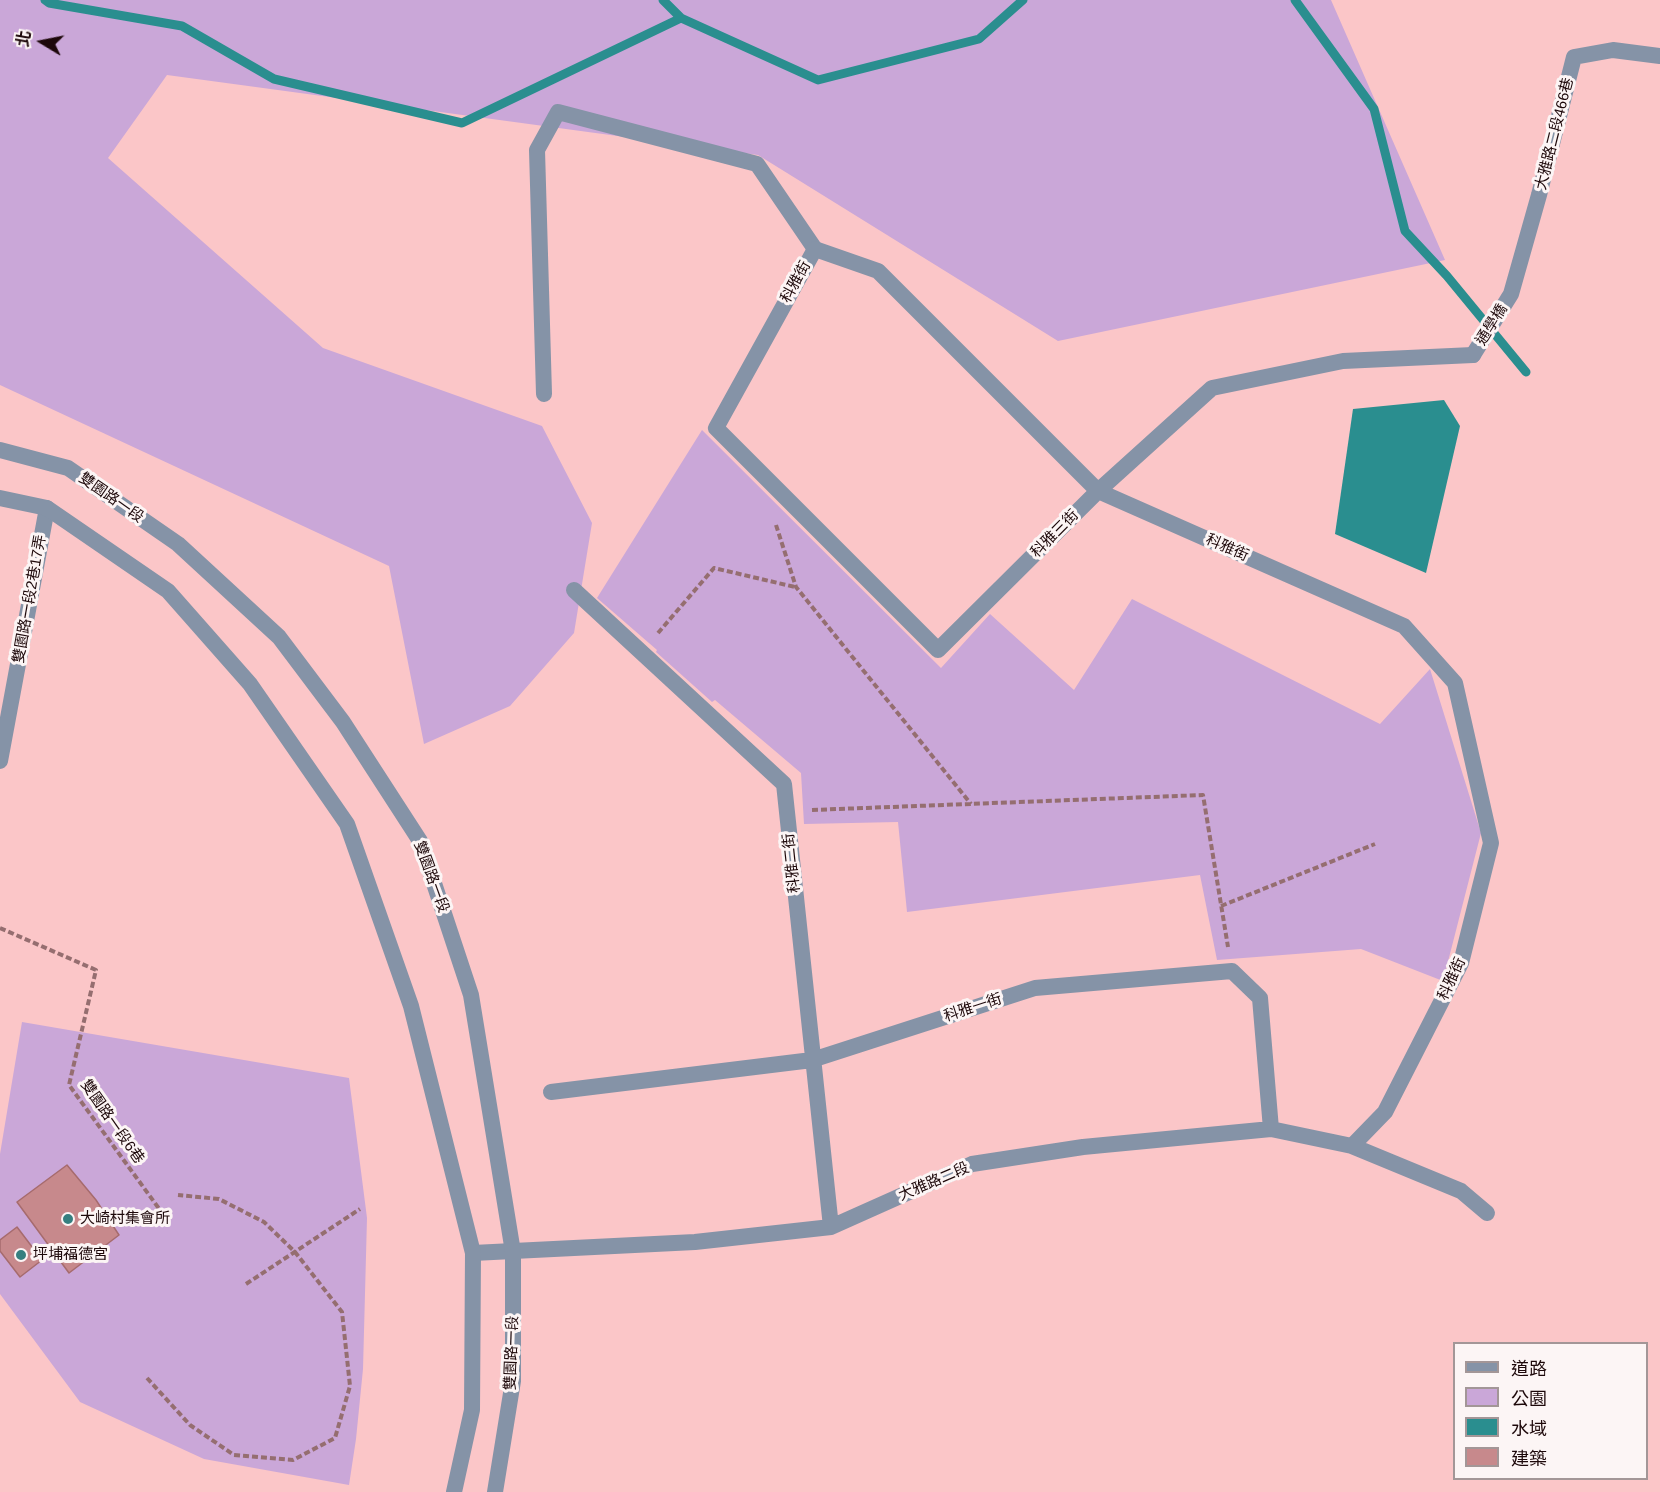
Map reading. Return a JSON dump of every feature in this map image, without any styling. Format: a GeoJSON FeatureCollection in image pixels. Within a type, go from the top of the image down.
{"type":"FeatureCollection","features":[{"type":"Feature","properties":{"kind":"street","name":"大雅路二段466巷"},"geometry":{"type":"LineString","coordinates":[[1511,294],[1574,57],[1613,50],[1660,56]]}},
{"type":"Feature","properties":{"kind":"street"},"geometry":{"type":"LineString","coordinates":[[544,394],[537,150],[558,112],[758,164],[815,249]]}},
{"type":"Feature","properties":{"kind":"street","name":"科雅街"},"geometry":{"type":"LineString","coordinates":[[716,428],[815,249],[878,271],[1098,491],[1404,626],[1455,683],[1491,843],[1461,963],[1385,1112],[1352,1146]]}},
{"type":"Feature","properties":{"kind":"street","name":"通學橋"},"geometry":{"type":"LineString","coordinates":[[1473,355],[1511,294]]}},
{"type":"Feature","properties":{"kind":"street","name":"科雅三街"},"geometry":{"type":"LineString","coordinates":[[716,428],[938,650],[1098,491],[1212,388],[1343,361],[1473,355]]}},
{"type":"Feature","properties":{"kind":"street","name":"雙園路一段"},"geometry":{"type":"LineString","coordinates":[[0,450],[68,468],[178,544],[279,637],[344,722],[420,841],[471,995],[513,1252],[513,1381],[495,1492]]}},
{"type":"Feature","properties":{"kind":"street"},"geometry":{"type":"LineString","coordinates":[[0,498],[47,508],[168,591],[250,684],[347,824],[411,1006],[473,1253],[472,1410],[454,1492]]}},
{"type":"Feature","properties":{"kind":"street","name":"雙園路一段2巷17弄"},"geometry":{"type":"LineString","coordinates":[[0,761],[47,508]]}},
{"type":"Feature","properties":{"kind":"street","name":"科雅二街"},"geometry":{"type":"LineString","coordinates":[[574,590],[784,784],[831,1227]]}},
{"type":"Feature","properties":{"kind":"street"},"geometry":{"type":"LineString","coordinates":[[1232,971],[1260,998],[1271,1129]]}},
{"type":"Feature","properties":{"kind":"street","name":"科雅一街"},"geometry":{"type":"LineString","coordinates":[[551,1092],[812,1060],[1035,988],[1232,971]]}},
{"type":"Feature","properties":{"kind":"street","name":"大雅路二段"},"geometry":{"type":"LineString","coordinates":[[473,1253],[695,1242],[831,1227],[972,1164],[1083,1147],[1271,1129],[1352,1146],[1461,1191],[1487,1213]]}},
{"type":"Feature","properties":{"kind":"path"},"geometry":{"type":"LineString","coordinates":[[773,514],[796,587],[971,804]]}},
{"type":"Feature","properties":{"kind":"path"},"geometry":{"type":"LineString","coordinates":[[642,652],[714,568],[796,587]]}},
{"type":"Feature","properties":{"kind":"path"},"geometry":{"type":"LineString","coordinates":[[787,811],[1203,795],[1232,971]]}},
{"type":"Feature","properties":{"kind":"path"},"geometry":{"type":"LineString","coordinates":[[1221,906],[1375,844]]}},
{"type":"Feature","properties":{"kind":"path","name":"雙園路一段6巷"},"geometry":{"type":"LineString","coordinates":[[0,928],[96,970],[69,1085],[160,1210]]}},
{"type":"Feature","properties":{"kind":"path"},"geometry":{"type":"LineString","coordinates":[[147,1378],[190,1425],[234,1455],[293,1460],[335,1438],[350,1386],[342,1312],[295,1252],[264,1222],[219,1199],[178,1195]]}},
{"type":"Feature","properties":{"kind":"path"},"geometry":{"type":"LineString","coordinates":[[246,1284],[360,1209]]}},
{"type":"Feature","properties":{"kind":"green space"},"geometry":{"type":"Polygon","coordinates":[[[0,0],[1331,0],[1445,260],[1058,341],[758,155],[167,75],[108,158],[323,348],[542,426],[592,523],[574,633],[510,706],[424,744],[389,566],[0,385],[0,0]]]}},
{"type":"Feature","properties":{"kind":"green space"},"geometry":{"type":"Polygon","coordinates":[[[702,430],[941,668],[990,614],[1074,690],[1132,599],[1380,724],[1430,669],[1481,833],[1443,981],[1361,949],[1217,960],[1200,875],[907,912],[898,822],[804,824],[801,773],[715,700],[712,702],[597,598],[702,430]]]}},
{"type":"Feature","properties":{"kind":"green space"},"geometry":{"type":"Polygon","coordinates":[[[22,1022],[349,1078],[367,1218],[363,1369],[349,1485],[204,1459],[80,1402],[0,1294],[0,1154],[22,1022]]]}},
{"type":"Feature","properties":{"kind":"water"},"geometry":{"type":"Polygon","coordinates":[[[1444,400],[1460,426],[1426,573],[1335,534],[1353,409],[1444,400]]]}},
{"type":"Feature","properties":{"kind":"building","name":"大崎村集會所"},"geometry":{"type":"Polygon","coordinates":[[[67,1165],[96,1200],[119,1235],[69,1273],[17,1202],[67,1165]]]}},
{"type":"Feature","properties":{"kind":"building","name":"坪埔福德宮"},"geometry":{"type":"Polygon","coordinates":[[[17,1227],[42,1260],[20,1277],[0,1251],[0,1240],[17,1227]]]}},
{"type":"Feature","properties":{"kind":"waterway"},"geometry":{"type":"LineString","coordinates":[[45,0],[49,3],[182,26],[274,79],[462,123],[681,18]]}},
{"type":"Feature","properties":{"kind":"waterway"},"geometry":{"type":"LineString","coordinates":[[663,0],[681,18],[818,80],[979,39],[1023,0]]}},
{"type":"Feature","properties":{"kind":"waterway"},"geometry":{"type":"LineString","coordinates":[[1295,0],[1374,109],[1405,231],[1447,276],[1526,372]]}},
{"type":"Feature","properties":{"kind":"place","name":"大崎村集會所"},"geometry":{"type":"Point","coordinates":[68,1219]}},
{"type":"Feature","properties":{"kind":"place","name":"坪埔福德宮"},"geometry":{"type":"Point","coordinates":[21,1255]}}]}
